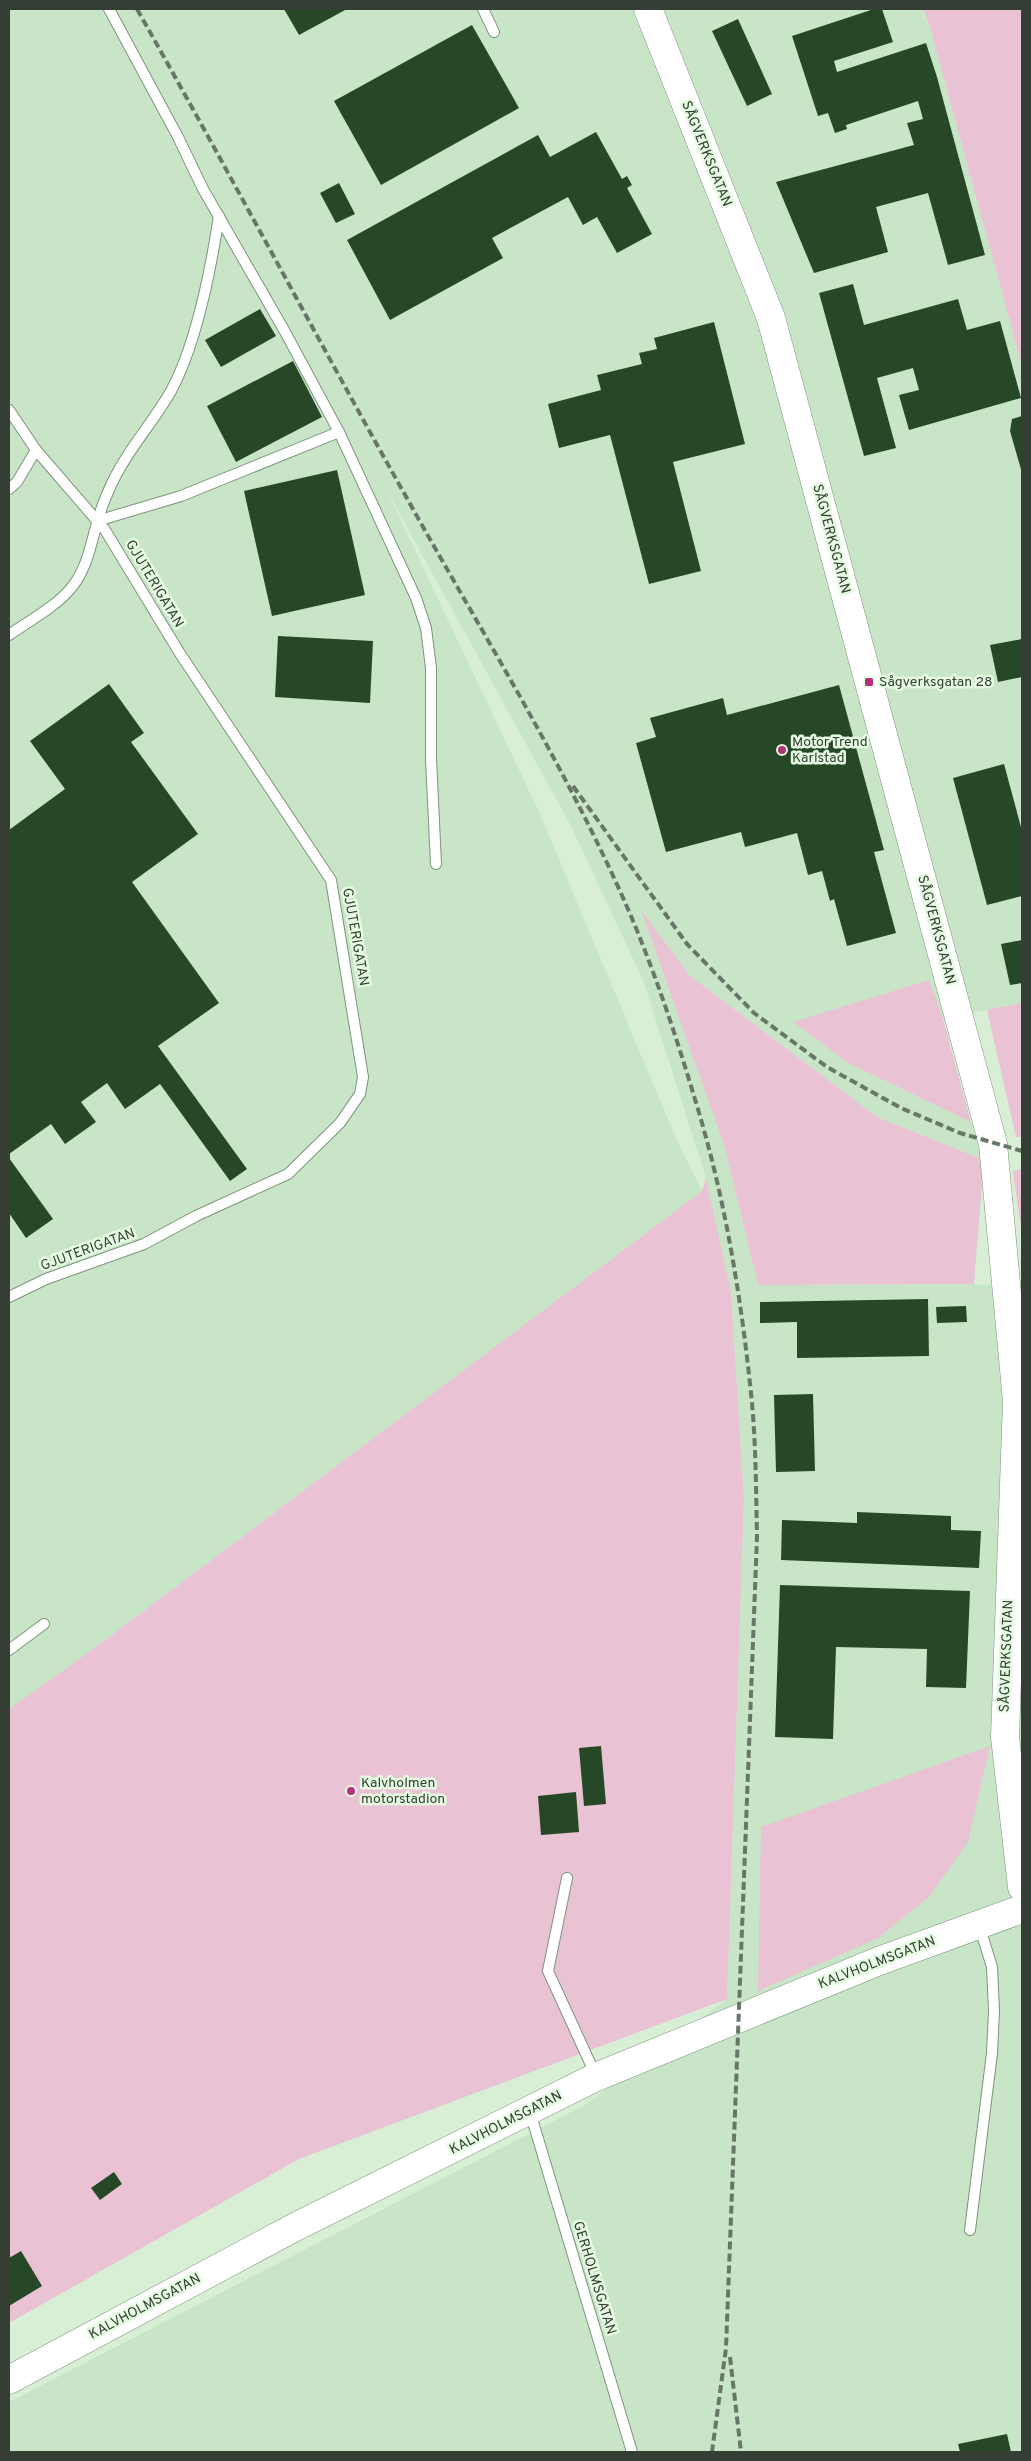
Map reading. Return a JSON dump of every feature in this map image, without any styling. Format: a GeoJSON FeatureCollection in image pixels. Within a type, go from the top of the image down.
{"type":"FeatureCollection","features":[{"type":"Feature","properties":{"kind":"street","name":"SÅGVERKSGATAN"},"geometry":{"type":"LineString","coordinates":[[648,9],[771,318],[993,1144],[1016,1400],[1004,1737],[1022,1887]]}},
{"type":"Feature","properties":{"kind":"street","name":"KALVHOLMSGATAN"},"geometry":{"type":"LineString","coordinates":[[9,2380],[297,2226],[596,2077],[878,1961],[1022,1910]]}},
{"type":"Feature","properties":{"kind":"lane"},"geometry":{"type":"LineString","coordinates":[[109,9],[219,216],[339,432],[416,598],[426,628],[431,668],[431,759],[436,864]]}},
{"type":"Feature","properties":{"kind":"lane"},"geometry":{"type":"LineString","coordinates":[[483,9],[494,32]]}},
{"type":"Feature","properties":{"kind":"lane"},"geometry":{"type":"LineString","coordinates":[[9,635],[63,597],[74,585],[90,550],[97,521],[115,476],[171,390],[178,374],[190,342],[212,261],[219,216]]}},
{"type":"Feature","properties":{"kind":"lane","name":"GJUTERIGATAN"},"geometry":{"type":"LineString","coordinates":[[9,410],[36,450],[105,530],[179,652],[331,880],[363,1077],[360,1094],[340,1123],[288,1174],[196,1216],[144,1244],[46,1279],[9,1298]]}},
{"type":"Feature","properties":{"kind":"lane"},"geometry":{"type":"LineString","coordinates":[[97,521],[181,496],[339,432]]}},
{"type":"Feature","properties":{"kind":"lane"},"geometry":{"type":"LineString","coordinates":[[9,489],[17,482],[36,450]]}},
{"type":"Feature","properties":{"kind":"lane"},"geometry":{"type":"LineString","coordinates":[[9,1650],[44,1624]]}},
{"type":"Feature","properties":{"kind":"lane"},"geometry":{"type":"LineString","coordinates":[[566,1878],[548,1971],[596,2077]]}},
{"type":"Feature","properties":{"kind":"lane"},"geometry":{"type":"LineString","coordinates":[[970,2230],[992,2053],[994,2011],[992,1967],[979,1924]]}},
{"type":"Feature","properties":{"kind":"lane","name":"GERHOLMSGATAN"},"geometry":{"type":"LineString","coordinates":[[530,2111],[632,2452]]}},
{"type":"Feature","properties":{"kind":"shaded area"},"geometry":{"type":"Polygon","coordinates":[[[9,9],[922,9],[930,27],[1022,366],[1022,1003],[943,1019],[929,980],[794,1023],[848,1063],[971,1122],[984,1160],[877,1117],[689,975],[642,912],[725,1148],[758,1285],[974,1284],[1022,1288],[1022,2452],[9,2452],[9,2402],[585,2105],[727,1999],[744,1500],[731,1292],[706,1178],[643,980],[570,824],[385,487],[540,814],[675,1136],[702,1191],[97,1646],[9,1709],[9,9]]]}},
{"type":"Feature","properties":{"kind":"shaded area"},"geometry":{"type":"Polygon","coordinates":[[[923,9],[1022,9],[1022,366],[930,27],[923,9]]]}},
{"type":"Feature","properties":{"kind":"shaded area"},"geometry":{"type":"Polygon","coordinates":[[[641,910],[689,975],[877,1117],[984,1160],[974,1284],[758,1285],[725,1148],[641,910]]]}},
{"type":"Feature","properties":{"kind":"shaded area"},"geometry":{"type":"Polygon","coordinates":[[[929,980],[943,1019],[971,1122],[848,1063],[793,1022],[929,980]]]}},
{"type":"Feature","properties":{"kind":"shaded area"},"geometry":{"type":"Polygon","coordinates":[[[1022,1003],[1022,1137],[1016,1137],[987,1010],[1022,1003]]]}},
{"type":"Feature","properties":{"kind":"shaded area"},"geometry":{"type":"Polygon","coordinates":[[[1022,1169],[1022,1237],[1013,1171],[1022,1169]]]}},
{"type":"Feature","properties":{"kind":"shaded area","name":"Kalvholmen motorstadion"},"geometry":{"type":"Polygon","coordinates":[[[706,1178],[731,1292],[744,1500],[727,1999],[299,2159],[9,2323],[9,1709],[97,1646],[702,1191],[706,1178]]]}},
{"type":"Feature","properties":{"kind":"shaded area"},"geometry":{"type":"Polygon","coordinates":[[[990,1746],[968,1842],[929,1897],[878,1938],[758,1991],[761,1827],[990,1746]]]}},
{"type":"Feature","properties":{"kind":"building"},"geometry":{"type":"Polygon","coordinates":[[[284,9],[347,9],[299,35],[284,9]]]}},
{"type":"Feature","properties":{"kind":"building"},"geometry":{"type":"Polygon","coordinates":[[[874,9],[882,9],[893,42],[834,61],[837,72],[926,43],[985,255],[948,265],[928,193],[876,207],[888,252],[814,273],[776,182],[914,145],[907,123],[923,119],[918,101],[846,125],[847,129],[835,133],[828,113],[818,116],[792,36],[874,9]]]}},
{"type":"Feature","properties":{"kind":"building"},"geometry":{"type":"Polygon","coordinates":[[[738,19],[772,94],[747,106],[712,31],[738,19]]]}},
{"type":"Feature","properties":{"kind":"building"},"geometry":{"type":"Polygon","coordinates":[[[472,25],[519,108],[381,185],[334,101],[472,25]]]}},
{"type":"Feature","properties":{"kind":"building"},"geometry":{"type":"Polygon","coordinates":[[[596,132],[622,179],[627,176],[632,185],[627,188],[652,234],[617,253],[597,217],[583,225],[568,197],[492,238],[503,258],[390,320],[347,240],[538,135],[550,157],[596,132]]]}},
{"type":"Feature","properties":{"kind":"building"},"geometry":{"type":"Polygon","coordinates":[[[339,183],[355,214],[336,223],[320,193],[339,183]]]}},
{"type":"Feature","properties":{"kind":"building"},"geometry":{"type":"Polygon","coordinates":[[[853,284],[864,325],[958,299],[967,330],[1000,321],[1021,398],[909,430],[899,395],[919,390],[913,368],[877,378],[896,448],[864,456],[819,293],[853,284]]]}},
{"type":"Feature","properties":{"kind":"building"},"geometry":{"type":"Polygon","coordinates":[[[260,309],[276,336],[221,367],[205,340],[260,309]]]}},
{"type":"Feature","properties":{"kind":"building"},"geometry":{"type":"Polygon","coordinates":[[[714,322],[745,444],[673,462],[701,571],[649,584],[610,435],[559,448],[548,404],[601,390],[597,375],[642,364],[639,353],[657,349],[654,338],[714,322]]]}},
{"type":"Feature","properties":{"kind":"building"},"geometry":{"type":"Polygon","coordinates":[[[293,361],[322,417],[236,462],[207,406],[293,361]]]}},
{"type":"Feature","properties":{"kind":"building"},"geometry":{"type":"Polygon","coordinates":[[[1022,416],[1022,473],[1010,431],[1012,419],[1022,416]]]}},
{"type":"Feature","properties":{"kind":"building"},"geometry":{"type":"Polygon","coordinates":[[[337,470],[365,595],[272,616],[244,491],[337,470]]]}},
{"type":"Feature","properties":{"kind":"building"},"geometry":{"type":"Polygon","coordinates":[[[278,636],[373,641],[370,703],[275,697],[278,636]]]}},
{"type":"Feature","properties":{"kind":"building"},"geometry":{"type":"Polygon","coordinates":[[[1022,639],[1022,677],[998,682],[990,645],[1022,639]]]}},
{"type":"Feature","properties":{"kind":"building"},"geometry":{"type":"Polygon","coordinates":[[[109,684],[144,733],[131,742],[198,834],[132,882],[219,1003],[158,1046],[247,1169],[230,1181],[160,1084],[125,1109],[107,1083],[81,1102],[96,1122],[65,1144],[51,1124],[9,1154],[9,830],[65,789],[30,741],[109,684]]]}},
{"type":"Feature","properties":{"kind":"building"},"geometry":{"type":"Polygon","coordinates":[[[839,685],[884,850],[874,852],[896,933],[847,946],[834,899],[830,901],[822,871],[808,875],[797,833],[745,847],[741,832],[666,852],[636,743],[656,737],[650,718],[723,698],[727,715],[839,685]]]}},
{"type":"Feature","properties":{"kind":"building"},"geometry":{"type":"Polygon","coordinates":[[[1004,764],[1022,831],[1022,896],[987,905],[953,778],[1004,764]]]}},
{"type":"Feature","properties":{"kind":"building"},"geometry":{"type":"Polygon","coordinates":[[[1022,940],[1022,983],[1010,985],[1001,944],[1022,940]]]}},
{"type":"Feature","properties":{"kind":"building"},"geometry":{"type":"Polygon","coordinates":[[[9,1158],[53,1219],[26,1238],[9,1213],[9,1158]]]}},
{"type":"Feature","properties":{"kind":"building"},"geometry":{"type":"Polygon","coordinates":[[[928,1299],[929,1356],[797,1358],[797,1322],[760,1323],[760,1302],[928,1299]]]}},
{"type":"Feature","properties":{"kind":"building"},"geometry":{"type":"Polygon","coordinates":[[[966,1306],[967,1322],[937,1323],[936,1307],[966,1306]]]}},
{"type":"Feature","properties":{"kind":"building"},"geometry":{"type":"Polygon","coordinates":[[[813,1394],[815,1471],[776,1472],[774,1395],[813,1394]]]}},
{"type":"Feature","properties":{"kind":"building"},"geometry":{"type":"Polygon","coordinates":[[[857,1512],[951,1516],[951,1530],[981,1531],[979,1568],[781,1560],[782,1520],[857,1523],[857,1512]]]}},
{"type":"Feature","properties":{"kind":"building"},"geometry":{"type":"Polygon","coordinates":[[[780,1585],[970,1591],[966,1688],[926,1687],[927,1649],[836,1647],[833,1739],[775,1737],[780,1585]]]}},
{"type":"Feature","properties":{"kind":"building"},"geometry":{"type":"Polygon","coordinates":[[[601,1746],[606,1804],[584,1806],[579,1748],[601,1746]]]}},
{"type":"Feature","properties":{"kind":"building"},"geometry":{"type":"Polygon","coordinates":[[[576,1792],[579,1832],[541,1835],[538,1796],[576,1792]]]}},
{"type":"Feature","properties":{"kind":"building"},"geometry":{"type":"Polygon","coordinates":[[[114,2172],[122,2184],[100,2200],[91,2188],[114,2172]]]}},
{"type":"Feature","properties":{"kind":"building"},"geometry":{"type":"Polygon","coordinates":[[[21,2251],[42,2286],[9,2306],[9,2258],[21,2251]]]}},
{"type":"Feature","properties":{"kind":"building"},"geometry":{"type":"Polygon","coordinates":[[[1007,2434],[1011,2452],[960,2452],[958,2444],[1007,2434]]]}},
{"type":"Feature","properties":{"kind":"railway"},"geometry":{"type":"LineString","coordinates":[[137,9],[375,440],[554,758],[607,862],[641,939],[675,1034],[707,1142],[725,1216],[738,1290],[752,1403],[757,1537],[726,2348],[712,2452]]}},
{"type":"Feature","properties":{"kind":"railway"},"geometry":{"type":"LineString","coordinates":[[573,786],[687,944],[754,1013],[827,1067],[901,1108],[960,1133],[1022,1151]]}},
{"type":"Feature","properties":{"kind":"railway"},"geometry":{"type":"LineString","coordinates":[[730,2357],[741,2452]]}},
{"type":"Feature","properties":{"kind":"place","name":"Sågverksgatan 28"},"geometry":{"type":"Point","coordinates":[869,682]}},
{"type":"Feature","properties":{"kind":"place","name":"Motor Trend Karlstad"},"geometry":{"type":"Point","coordinates":[782,750]}},
{"type":"Feature","properties":{"kind":"place","name":"Kalvholmen motorstadion"},"geometry":{"type":"Point","coordinates":[351,1791]}}]}
